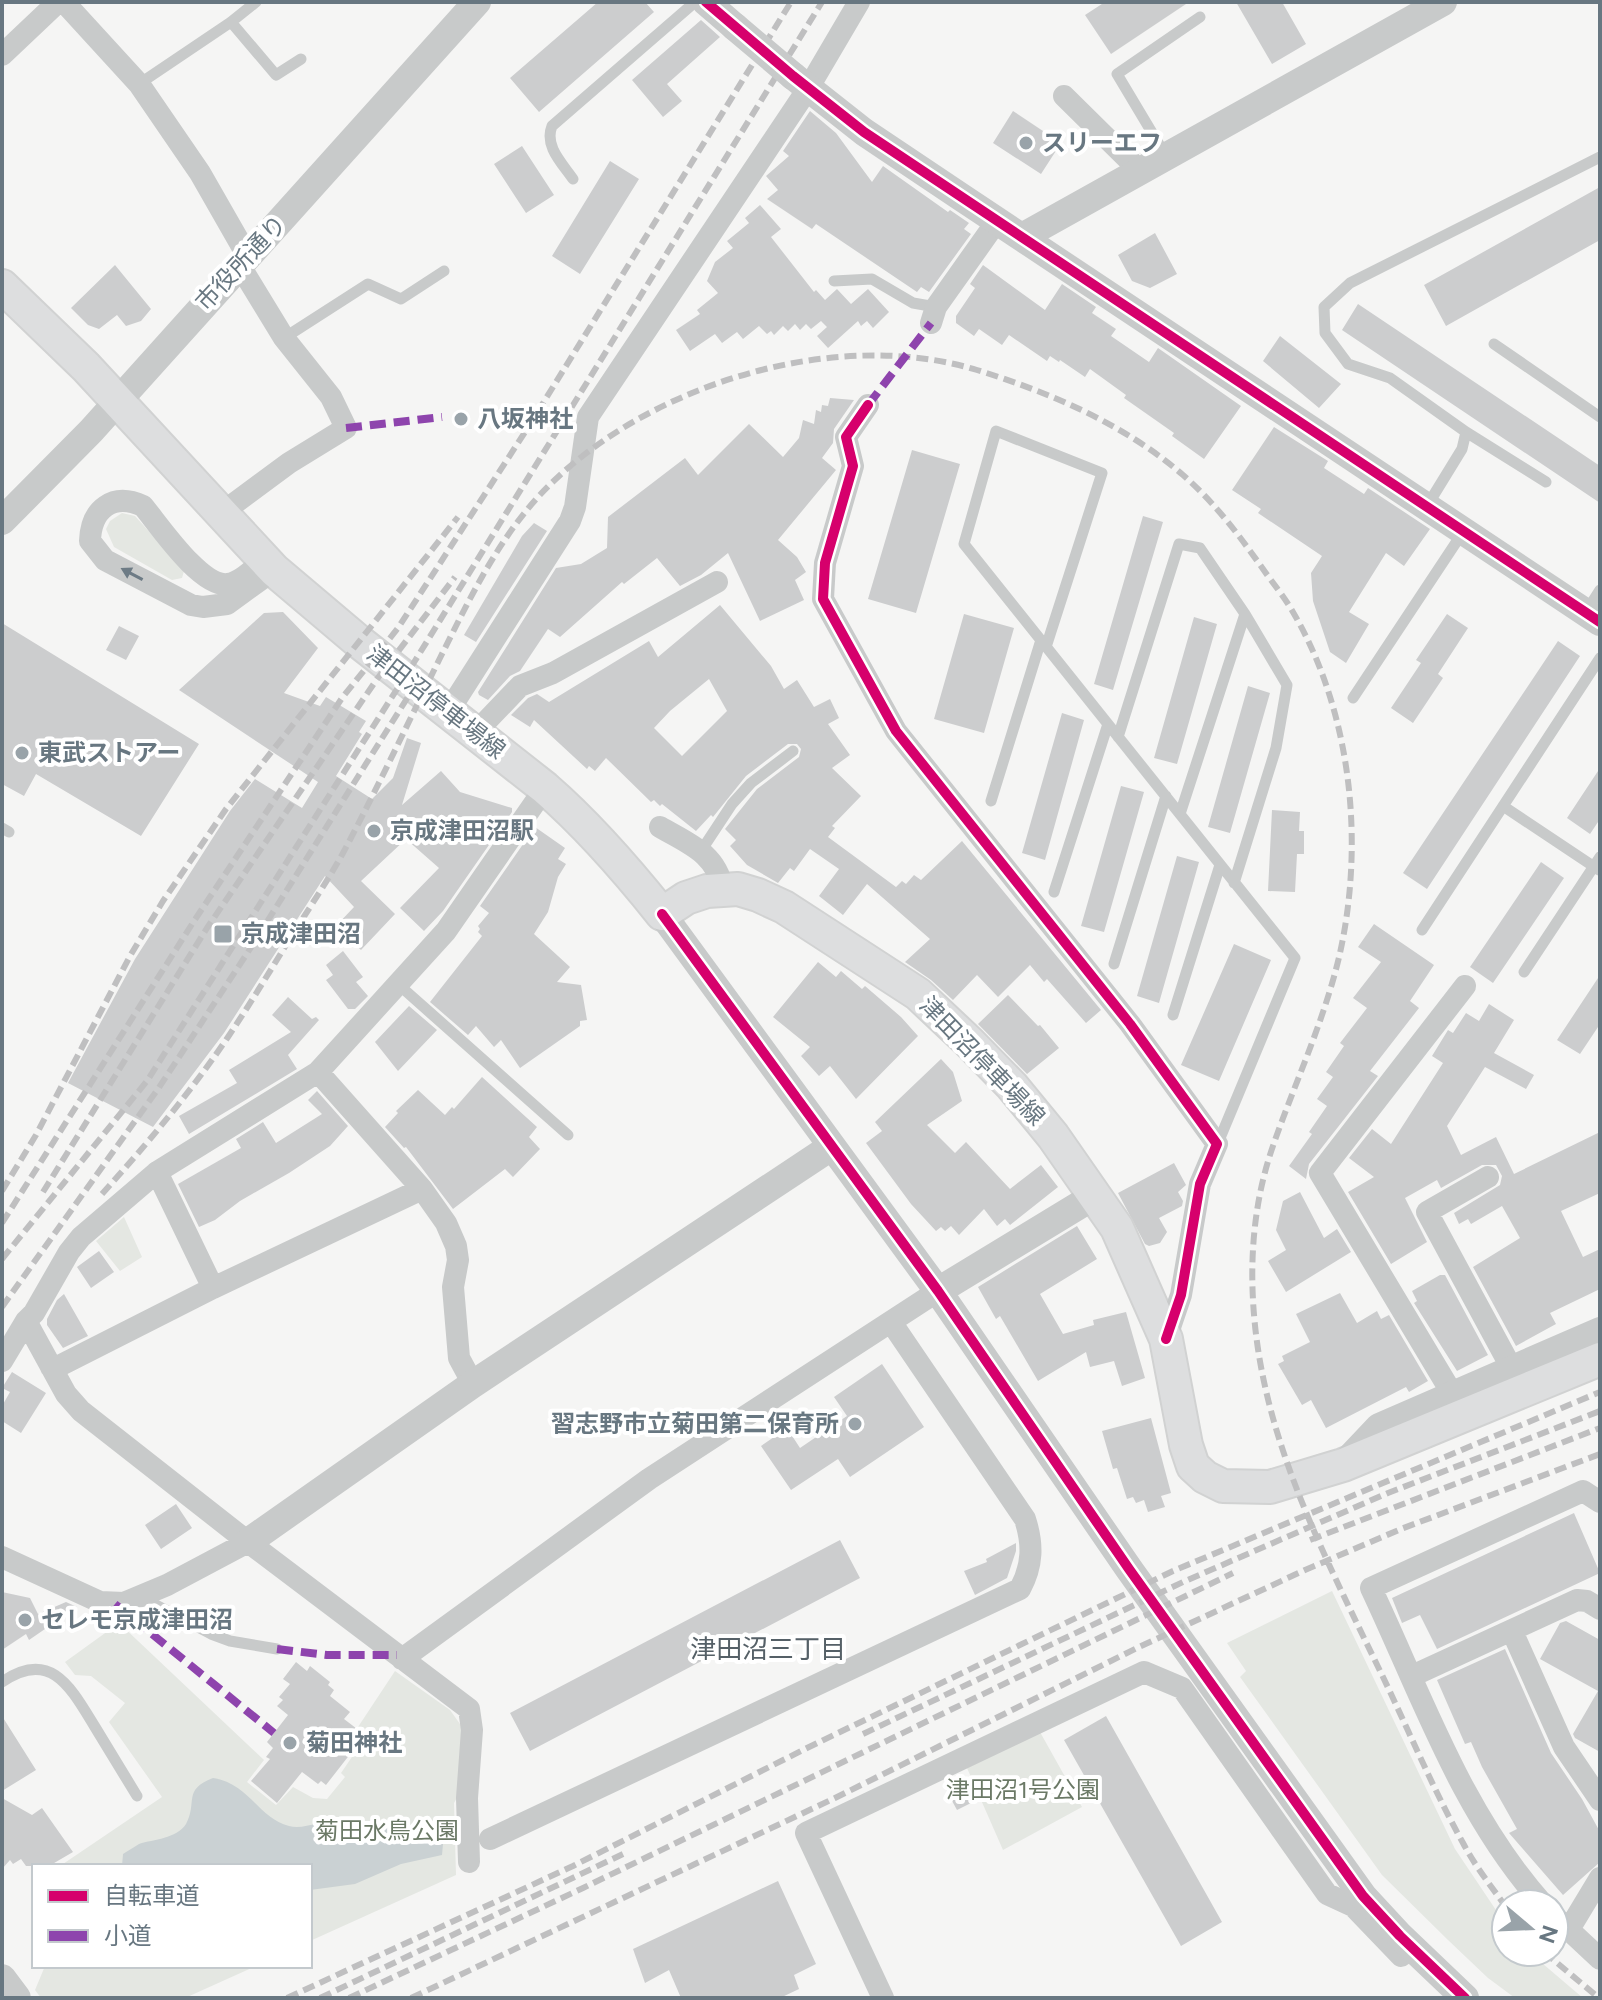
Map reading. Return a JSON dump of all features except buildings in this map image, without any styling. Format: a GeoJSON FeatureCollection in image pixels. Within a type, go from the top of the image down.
{"type":"FeatureCollection","features":[{"type":"Feature","properties":{"kind":"main road","name":"津田沼停車場線"},"geometry":{"type":"LineString","coordinates":[[2,286],[118,400],[269,565],[358,641],[571,810],[625,868],[662,914],[686,898],[723,889],[738,889],[784,907],[918,994],[1012,1086],[1053,1136],[1117,1228],[1166,1339],[1186,1445],[1193,1466],[1205,1477],[1223,1486],[1270,1487],[1343,1465],[1600,1359]]}},
{"type":"Feature","properties":{"kind":"street"},"geometry":{"type":"LineString","coordinates":[[2,55],[58,2]]}},
{"type":"Feature","properties":{"kind":"street"},"geometry":{"type":"LineString","coordinates":[[64,2],[139,84],[200,173],[284,338],[331,397],[346,428],[289,463],[220,514]]}},
{"type":"Feature","properties":{"kind":"street","name":"市役所通り"},"geometry":{"type":"LineString","coordinates":[[4,516],[118,400],[477,2]]}},
{"type":"Feature","properties":{"kind":"street"},"geometry":{"type":"LineString","coordinates":[[448,712],[570,521],[575,507],[588,417],[801,81],[859,2]]}},
{"type":"Feature","properties":{"kind":"street"},"geometry":{"type":"LineString","coordinates":[[1022,237],[1429,5]]}},
{"type":"Feature","properties":{"kind":"street"},"geometry":{"type":"LineString","coordinates":[[717,9],[864,132],[1464,531],[1595,608]]}},
{"type":"Feature","properties":{"kind":"street"},"geometry":{"type":"LineString","coordinates":[[1064,96],[1140,171]]}},
{"type":"Feature","properties":{"kind":"street"},"geometry":{"type":"LineString","coordinates":[[933,315],[997,221]]}},
{"type":"Feature","properties":{"kind":"street"},"geometry":{"type":"LineString","coordinates":[[868,405],[846,437],[853,466],[825,563],[823,599],[896,731],[1130,1024],[1217,1144],[1200,1184],[1181,1295],[1166,1339]]}},
{"type":"Feature","properties":{"kind":"street"},"geometry":{"type":"LineString","coordinates":[[131,500],[143,506],[199,572],[221,584],[232,584],[269,565],[227,604],[203,607],[179,599],[105,560],[90,541],[91,528],[96,515],[106,505],[131,500]]}},
{"type":"Feature","properties":{"kind":"street"},"geometry":{"type":"LineString","coordinates":[[179,599],[194,586],[199,572]]}},
{"type":"Feature","properties":{"kind":"street"},"geometry":{"type":"LineString","coordinates":[[475,733],[520,686],[553,673],[717,582]]}},
{"type":"Feature","properties":{"kind":"street"},"geometry":{"type":"LineString","coordinates":[[2,1361],[81,1237],[157,1172],[318,1072],[465,908],[545,788]]}},
{"type":"Feature","properties":{"kind":"street"},"geometry":{"type":"LineString","coordinates":[[660,827],[701,851],[714,863],[723,889]]}},
{"type":"Feature","properties":{"kind":"street"},"geometry":{"type":"LineString","coordinates":[[662,914],[938,1291],[1129,1569],[1363,1896],[1464,1997]]}},
{"type":"Feature","properties":{"kind":"street"},"geometry":{"type":"LineString","coordinates":[[1453,1395],[1320,1173],[1465,986]]}},
{"type":"Feature","properties":{"kind":"street"},"geometry":{"type":"LineString","coordinates":[[318,1072],[422,1189],[446,1223],[456,1246],[458,1260],[453,1287],[459,1358],[473,1384]]}},
{"type":"Feature","properties":{"kind":"street"},"geometry":{"type":"LineString","coordinates":[[2,1557],[100,1602],[115,1604],[140,1596],[248,1542],[473,1384],[831,1147]]}},
{"type":"Feature","properties":{"kind":"street"},"geometry":{"type":"LineString","coordinates":[[157,1172],[213,1288]]}},
{"type":"Feature","properties":{"kind":"street"},"geometry":{"type":"LineString","coordinates":[[1488,1177],[1427,1212],[1512,1369]]}},
{"type":"Feature","properties":{"kind":"street"},"geometry":{"type":"LineString","coordinates":[[51,1367],[61,1365],[213,1288],[422,1189]]}},
{"type":"Feature","properties":{"kind":"street"},"geometry":{"type":"LineString","coordinates":[[402,1659],[649,1479],[938,1291],[1096,1195]]}},
{"type":"Feature","properties":{"kind":"street"},"geometry":{"type":"LineString","coordinates":[[26,1321],[66,1394],[81,1411],[469,1709],[472,1730],[467,1798],[469,1862]]}},
{"type":"Feature","properties":{"kind":"street"},"geometry":{"type":"LineString","coordinates":[[490,1839],[1020,1589],[1031,1557],[1031,1538],[1025,1519],[891,1322]]}},
{"type":"Feature","properties":{"kind":"street"},"geometry":{"type":"LineString","coordinates":[[1343,1465],[1379,1427],[1600,1331]]}},
{"type":"Feature","properties":{"kind":"street"},"geometry":{"type":"LineString","coordinates":[[1528,1888],[1488,1834],[1467,1796],[1371,1588],[1583,1491],[1600,1502]]}},
{"type":"Feature","properties":{"kind":"street"},"geometry":{"type":"LineString","coordinates":[[1412,1676],[1577,1600],[1587,1601],[1600,1609]]}},
{"type":"Feature","properties":{"kind":"street"},"geometry":{"type":"LineString","coordinates":[[1512,1631],[1564,1747],[1600,1800]]}},
{"type":"Feature","properties":{"kind":"street"},"geometry":{"type":"LineString","coordinates":[[883,1998],[806,1833],[1144,1672],[1182,1688],[1327,1894],[1353,1906],[1439,1992],[1464,1997]]}},
{"type":"Feature","properties":{"kind":"street"},"geometry":{"type":"LineString","coordinates":[[1570,1913],[1600,1878]]}},
{"type":"Feature","properties":{"kind":"street"},"geometry":{"type":"LineString","coordinates":[[1570,1931],[1600,1959]]}},
{"type":"Feature","properties":{"kind":"street"},"geometry":{"type":"LineString","coordinates":[[2,1978],[17,1998]]}},
{"type":"Feature","properties":{"kind":"lane"},"geometry":{"type":"LineString","coordinates":[[139,84],[256,2]]}},
{"type":"Feature","properties":{"kind":"lane"},"geometry":{"type":"LineString","coordinates":[[573,179],[549,144],[552,126],[717,9]]}},
{"type":"Feature","properties":{"kind":"lane"},"geometry":{"type":"LineString","coordinates":[[1166,157],[1117,74],[1200,17]]}},
{"type":"Feature","properties":{"kind":"lane"},"geometry":{"type":"LineString","coordinates":[[231,22],[276,75],[301,59]]}},
{"type":"Feature","properties":{"kind":"lane"},"geometry":{"type":"LineString","coordinates":[[1546,482],[1466,432],[1390,378],[1348,364],[1325,333],[1324,307],[1350,283],[1600,157]]}},
{"type":"Feature","properties":{"kind":"lane"},"geometry":{"type":"LineString","coordinates":[[284,338],[368,284],[401,299],[444,271]]}},
{"type":"Feature","properties":{"kind":"lane"},"geometry":{"type":"LineString","coordinates":[[834,281],[872,279],[933,315]]}},
{"type":"Feature","properties":{"kind":"lane"},"geometry":{"type":"LineString","coordinates":[[1494,344],[1600,417]]}},
{"type":"Feature","properties":{"kind":"lane"},"geometry":{"type":"LineString","coordinates":[[991,801],[1044,644],[1102,473],[996,431],[964,544],[1044,644],[1108,724],[1118,737],[1166,796],[1234,883],[1295,958],[1217,1144]]}},
{"type":"Feature","properties":{"kind":"lane"},"geometry":{"type":"LineString","coordinates":[[1426,506],[1462,449],[1466,432]]}},
{"type":"Feature","properties":{"kind":"lane"},"geometry":{"type":"LineString","coordinates":[[1353,698],[1464,531]]}},
{"type":"Feature","properties":{"kind":"lane"},"geometry":{"type":"LineString","coordinates":[[1118,737],[1179,544],[1200,548],[1245,614],[1287,685],[1276,748],[1234,883]]}},
{"type":"Feature","properties":{"kind":"lane"},"geometry":{"type":"LineString","coordinates":[[1180,814],[1245,614]]}},
{"type":"Feature","properties":{"kind":"lane"},"geometry":{"type":"LineString","coordinates":[[1422,930],[1600,658]]}},
{"type":"Feature","properties":{"kind":"lane"},"geometry":{"type":"LineString","coordinates":[[1054,892],[1108,724]]}},
{"type":"Feature","properties":{"kind":"lane"},"geometry":{"type":"LineString","coordinates":[[701,851],[732,804],[751,783],[793,751]]}},
{"type":"Feature","properties":{"kind":"lane"},"geometry":{"type":"LineString","coordinates":[[1114,964],[1166,796]]}},
{"type":"Feature","properties":{"kind":"lane"},"geometry":{"type":"LineString","coordinates":[[1503,806],[1598,865],[1524,972]]}},
{"type":"Feature","properties":{"kind":"lane"},"geometry":{"type":"LineString","coordinates":[[1173,1015],[1220,865]]}},
{"type":"Feature","properties":{"kind":"lane"},"geometry":{"type":"LineString","coordinates":[[399,985],[568,1135]]}},
{"type":"Feature","properties":{"kind":"lane"},"geometry":{"type":"LineString","coordinates":[[140,1596],[211,1634],[230,1641],[277,1649]]}},
{"type":"Feature","properties":{"kind":"lane"},"geometry":{"type":"LineString","coordinates":[[2,1682],[19,1670],[33,1668],[51,1672],[70,1686],[137,1796]]}},
{"type":"Feature","properties":{"kind":"green space"},"geometry":{"type":"Polygon","coordinates":[[[122,513],[135,516],[182,568],[182,578],[172,580],[114,547],[106,529],[110,521],[122,513]]]}},
{"type":"Feature","properties":{"kind":"green space"},"geometry":{"type":"Polygon","coordinates":[[[124,1217],[142,1257],[120,1271],[96,1241],[124,1217]]]}},
{"type":"Feature","properties":{"kind":"green space"},"geometry":{"type":"Polygon","coordinates":[[[1332,1591],[1455,1849],[1490,1901],[1490,1968],[1548,1968],[1583,1998],[1515,1998],[1488,1978],[1382,1875],[1240,1677],[1246,1671],[1227,1643],[1332,1591]]]}},
{"type":"Feature","properties":{"kind":"green space","name":"菊田水鳥公園"},"geometry":{"type":"Polygon","coordinates":[[[119,1623],[264,1760],[247,1782],[276,1805],[293,1787],[313,1798],[327,1799],[345,1777],[341,1773],[367,1735],[358,1727],[395,1671],[450,1710],[465,1731],[458,1796],[454,1803],[456,1875],[312,1940],[312,1864],[63,1864],[162,1797],[109,1722],[125,1703],[91,1676],[75,1675],[65,1662],[119,1623]]]}},
{"type":"Feature","properties":{"kind":"green space","name":"津田沼1号公園"},"geometry":{"type":"Polygon","coordinates":[[[1040,1732],[1082,1807],[1003,1850],[967,1768],[1040,1732]]]}},
{"type":"Feature","properties":{"kind":"green space"},"geometry":{"type":"Polygon","coordinates":[[[44,1968],[252,1968],[185,1998],[41,1998],[35,1990],[44,1968]]]}},
{"type":"Feature","properties":{"kind":"shaded area"},"geometry":{"type":"Polygon","coordinates":[[[213,1778],[226,1781],[269,1816],[289,1826],[343,1820],[391,1827],[429,1828],[443,1844],[442,1855],[401,1864],[355,1884],[312,1890],[312,1864],[122,1864],[123,1854],[137,1845],[171,1836],[182,1829],[189,1816],[194,1792],[213,1778]]]}},
{"type":"Feature","properties":{"kind":"railway"},"geometry":{"type":"LineString","coordinates":[[2,1223],[194,921],[342,698],[398,628],[527,429],[791,2]]}},
{"type":"Feature","properties":{"kind":"railway"},"geometry":{"type":"LineString","coordinates":[[2,1259],[147,1081],[413,664],[822,2]]}},
{"type":"Feature","properties":{"kind":"railway"},"geometry":{"type":"LineString","coordinates":[[102,1194],[168,1118],[214,1058],[330,876],[464,610],[505,539],[539,496],[600,443],[648,414],[700,390],[755,372],[811,360],[868,356],[924,359],[977,370],[1086,412],[1136,440],[1183,475],[1236,532],[1287,602],[1311,646],[1339,731],[1351,820],[1348,910],[1326,1002],[1274,1143],[1260,1192],[1252,1267],[1257,1342],[1276,1429],[1306,1513],[1431,1781],[1473,1860],[1493,1888]]}},
{"type":"Feature","properties":{"kind":"railway"},"geometry":{"type":"LineString","coordinates":[[2,1191],[36,1135],[130,956],[163,901],[226,809],[458,517]]}},
{"type":"Feature","properties":{"kind":"railway"},"geometry":{"type":"LineString","coordinates":[[43,1192],[207,928],[377,679],[455,577]]}},
{"type":"Feature","properties":{"kind":"railway"},"geometry":{"type":"LineString","coordinates":[[2,1307],[158,1089],[416,684]]}},
{"type":"Feature","properties":{"kind":"railway"},"geometry":{"type":"LineString","coordinates":[[287,1998],[573,1866],[807,1748],[1173,1571],[1600,1392]]}},
{"type":"Feature","properties":{"kind":"railway"},"geometry":{"type":"LineString","coordinates":[[863,1734],[1183,1582],[1388,1493],[1600,1411]]}},
{"type":"Feature","properties":{"kind":"railway"},"geometry":{"type":"LineString","coordinates":[[1310,1540],[1600,1428]]}},
{"type":"Feature","properties":{"kind":"railway"},"geometry":{"type":"LineString","coordinates":[[411,1998],[835,1798],[1139,1647],[1305,1570],[1401,1529],[1600,1454]]}},
{"type":"Feature","properties":{"kind":"railway"},"geometry":{"type":"LineString","coordinates":[[349,1998],[1233,1573]]}},
{"type":"Feature","properties":{"kind":"railway"},"geometry":{"type":"LineString","coordinates":[[320,1998],[623,1854]]}},
{"type":"Feature","properties":{"kind":"railway"},"geometry":{"type":"LineString","coordinates":[[1563,1968],[1599,1998]]}},
{"type":"Feature","properties":{"kind":"marked path"},"geometry":{"type":"LineString","coordinates":[[868,405],[931,323]]}},
{"type":"Feature","properties":{"kind":"marked path"},"geometry":{"type":"LineString","coordinates":[[346,428],[442,417]]}},
{"type":"Feature","properties":{"kind":"marked path"},"geometry":{"type":"LineString","coordinates":[[115,1604],[274,1733]]}},
{"type":"Feature","properties":{"kind":"marked path"},"geometry":{"type":"LineString","coordinates":[[277,1649],[327,1655],[397,1655]]}},
{"type":"Feature","properties":{"kind":"cycle path"},"geometry":{"type":"LineString","coordinates":[[706,2],[864,132],[1600,622]]}},
{"type":"Feature","properties":{"kind":"cycle path"},"geometry":{"type":"LineString","coordinates":[[868,405],[846,437],[853,466],[825,563],[823,599],[896,731],[1130,1024],[1217,1144],[1200,1184],[1181,1295],[1166,1339]]}},
{"type":"Feature","properties":{"kind":"cycle path"},"geometry":{"type":"LineString","coordinates":[[662,914],[938,1291],[1129,1569],[1363,1896],[1465,1998]]}},
{"type":"Feature","properties":{"kind":"place","name":"スリーエフ"},"geometry":{"type":"Point","coordinates":[1026,143]}},
{"type":"Feature","properties":{"kind":"place","name":"八坂神社"},"geometry":{"type":"Point","coordinates":[461,419]}},
{"type":"Feature","properties":{"kind":"place","name":"東武ストアー"},"geometry":{"type":"Point","coordinates":[22,753]}},
{"type":"Feature","properties":{"kind":"place","name":"京成津田沼駅"},"geometry":{"type":"Point","coordinates":[374,831]}},
{"type":"Feature","properties":{"kind":"place","name":"京成津田沼"},"geometry":{"type":"Point","coordinates":[223,934]}},
{"type":"Feature","properties":{"kind":"place","name":"習志野市立菊田第二保育所"},"geometry":{"type":"Point","coordinates":[855,1424]}},
{"type":"Feature","properties":{"kind":"place","name":"セレモ京成津田沼"},"geometry":{"type":"Point","coordinates":[25,1620]}},
{"type":"Feature","properties":{"kind":"place","name":"菊田神社"},"geometry":{"type":"Point","coordinates":[290,1743]}},
{"type":"Feature","properties":{"kind":"district","name":"津田沼三丁目"},"geometry":{"type":"Point","coordinates":[768,1649]}}]}
